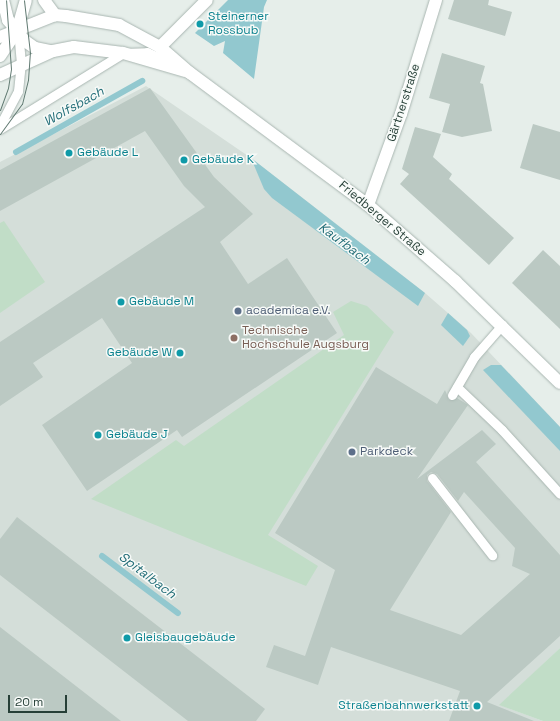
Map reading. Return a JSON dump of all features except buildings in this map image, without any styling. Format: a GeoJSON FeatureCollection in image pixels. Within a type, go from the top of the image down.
{"type":"FeatureCollection","features":[{"type":"Feature","properties":{"kind":"main road"},"geometry":{"type":"LineString","coordinates":[[3,0],[8,20],[25,41],[35,48],[53,51]]}},
{"type":"Feature","properties":{"kind":"main road"},"geometry":{"type":"LineString","coordinates":[[0,56],[17,31],[26,0]]}},
{"type":"Feature","properties":{"kind":"main road"},"geometry":{"type":"LineString","coordinates":[[44,0],[55,15]]}},
{"type":"Feature","properties":{"kind":"main road"},"geometry":{"type":"LineString","coordinates":[[160,47],[207,0]]}},
{"type":"Feature","properties":{"kind":"main road","name":"Gärtnerstraße"},"geometry":{"type":"LineString","coordinates":[[368,205],[401,114],[436,0]]}},
{"type":"Feature","properties":{"kind":"main road","name":"Friedberger Straße"},"geometry":{"type":"LineString","coordinates":[[0,38],[55,15],[102,20],[119,25],[160,47],[190,73],[368,205],[502,325],[560,383]]}},
{"type":"Feature","properties":{"kind":"main road","name":"Friedberger Straße"},"geometry":{"type":"LineString","coordinates":[[0,74],[53,51],[74,48],[123,53],[190,73]]}},
{"type":"Feature","properties":{"kind":"lane"},"geometry":{"type":"LineString","coordinates":[[0,125],[18,90],[21,64],[17,31]]}},
{"type":"Feature","properties":{"kind":"lane"},"geometry":{"type":"LineString","coordinates":[[0,130],[123,53]]}},
{"type":"Feature","properties":{"kind":"lane"},"geometry":{"type":"LineString","coordinates":[[502,325],[484,343],[455,391],[502,430],[560,494]]}},
{"type":"Feature","properties":{"kind":"lane"},"geometry":{"type":"LineString","coordinates":[[432,478],[492,555]]}},
{"type":"Feature","properties":{"kind":"shaded area"},"geometry":{"type":"Polygon","coordinates":[[[146,86],[251,158],[425,293],[471,333],[560,427],[560,648],[500,705],[543,721],[0,721],[0,162],[146,86]]]}},
{"type":"Feature","properties":{"kind":"green space"},"geometry":{"type":"Polygon","coordinates":[[[4,221],[45,282],[0,313],[0,223],[4,221]]]}},
{"type":"Feature","properties":{"kind":"green space"},"geometry":{"type":"Polygon","coordinates":[[[351,301],[367,306],[394,332],[268,535],[318,566],[306,586],[91,499],[176,440],[184,446],[344,335],[333,312],[351,301]]]}},
{"type":"Feature","properties":{"kind":"green space"},"geometry":{"type":"Polygon","coordinates":[[[560,648],[560,721],[543,721],[499,705],[560,648]]]}},
{"type":"Feature","properties":{"kind":"water"},"geometry":{"type":"Polygon","coordinates":[[[228,0],[267,0],[264,7],[254,79],[223,53],[225,41],[214,46],[195,33],[228,0]]]}},
{"type":"Feature","properties":{"kind":"water","name":"Kaufbach"},"geometry":{"type":"Polygon","coordinates":[[[251,158],[425,293],[418,306],[272,198],[264,189],[251,158]]]}},
{"type":"Feature","properties":{"kind":"water"},"geometry":{"type":"Polygon","coordinates":[[[448,313],[467,330],[470,336],[463,346],[441,325],[448,313]]]}},
{"type":"Feature","properties":{"kind":"water"},"geometry":{"type":"Polygon","coordinates":[[[491,365],[501,365],[560,427],[560,451],[483,370],[491,365]]]}},
{"type":"Feature","properties":{"kind":"waterway","name":"Wolfsbach"},"geometry":{"type":"LineString","coordinates":[[16,152],[142,81]]}},
{"type":"Feature","properties":{"kind":"waterway","name":"Spitalbach"},"geometry":{"type":"LineString","coordinates":[[102,556],[178,613]]}},
{"type":"Feature","properties":{"kind":"tram line"},"geometry":{"type":"LineString","coordinates":[[0,110],[8,88],[11,69],[6,0]]}},
{"type":"Feature","properties":{"kind":"tram line"},"geometry":{"type":"LineString","coordinates":[[0,134],[22,104],[28,80],[30,53],[24,0]]}},
{"type":"Feature","properties":{"kind":"place","name":"Steinerner Rossbub"},"geometry":{"type":"Point","coordinates":[200,24]}},
{"type":"Feature","properties":{"kind":"place","name":"Gebäude L"},"geometry":{"type":"Point","coordinates":[69,153]}},
{"type":"Feature","properties":{"kind":"place","name":"Gebäude K"},"geometry":{"type":"Point","coordinates":[184,160]}},
{"type":"Feature","properties":{"kind":"place","name":"Gebäude M"},"geometry":{"type":"Point","coordinates":[121,302]}},
{"type":"Feature","properties":{"kind":"place","name":"academica e.V."},"geometry":{"type":"Point","coordinates":[238,311]}},
{"type":"Feature","properties":{"kind":"place","name":"Technische Hochschule Augsburg"},"geometry":{"type":"Point","coordinates":[234,338]}},
{"type":"Feature","properties":{"kind":"place","name":"Gebäude W"},"geometry":{"type":"Point","coordinates":[180,353]}},
{"type":"Feature","properties":{"kind":"place","name":"Gebäude J"},"geometry":{"type":"Point","coordinates":[98,435]}},
{"type":"Feature","properties":{"kind":"place","name":"Parkdeck"},"geometry":{"type":"Point","coordinates":[352,452]}},
{"type":"Feature","properties":{"kind":"place","name":"Gleisbaugebäude"},"geometry":{"type":"Point","coordinates":[127,638]}},
{"type":"Feature","properties":{"kind":"place","name":"Straßenbahnwerkstatt"},"geometry":{"type":"Point","coordinates":[477,706]}}]}
